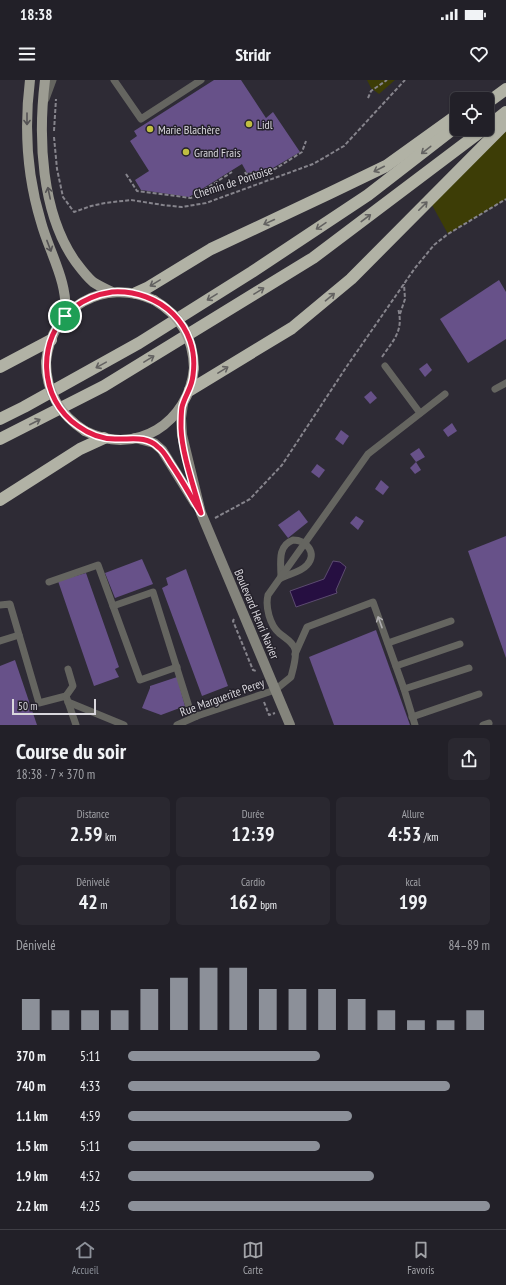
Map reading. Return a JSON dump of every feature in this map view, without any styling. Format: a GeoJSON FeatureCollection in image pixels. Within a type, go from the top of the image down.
{"type":"FeatureCollection","features":[{"type":"Feature","properties":{"kind":"highway"},"geometry":{"type":"LineString","coordinates":[[494,98],[506,89]]}},
{"type":"Feature","properties":{"kind":"highway"},"geometry":{"type":"LineString","coordinates":[[494,121],[506,112]]}},
{"type":"Feature","properties":{"kind":"highway"},"geometry":{"type":"LineString","coordinates":[[136,293],[147,288],[211,249],[330,194],[386,166],[450,120]]}},
{"type":"Feature","properties":{"kind":"highway"},"geometry":{"type":"LineString","coordinates":[[190,390],[292,328],[351,279],[506,123]]}},
{"type":"Feature","properties":{"kind":"highway"},"geometry":{"type":"LineString","coordinates":[[0,419],[139,343],[252,272],[368,195],[450,131]]}},
{"type":"Feature","properties":{"kind":"highway"},"geometry":{"type":"LineString","coordinates":[[0,440],[104,386],[313,258],[475,136]]}},
{"type":"Feature","properties":{"kind":"highway"},"geometry":{"type":"LineString","coordinates":[[0,367],[51,340]]}},
{"type":"Feature","properties":{"kind":"highway"},"geometry":{"type":"LineString","coordinates":[[0,500],[80,450],[104,438]]}},
{"type":"Feature","properties":{"kind":"main road"},"geometry":{"type":"LineString","coordinates":[[30,80],[26,120],[30,174],[35,202],[62,286],[66,306],[65,316]]}},
{"type":"Feature","properties":{"kind":"main road"},"geometry":{"type":"LineString","coordinates":[[45,80],[42,111],[42,148],[51,206],[58,228],[67,248],[86,276],[99,286],[112,292]]}},
{"type":"Feature","properties":{"kind":"main road"},"geometry":{"type":"LineString","coordinates":[[112,292],[136,293],[162,304],[176,317],[186,332],[192,349],[194,368],[190,390],[183,404],[170,420],[149,434],[135,438],[115,440],[104,438],[85,431],[71,421],[56,402],[52,394],[47,378],[46,362],[54,332],[65,316],[78,305],[91,297],[112,292]]}},
{"type":"Feature","properties":{"kind":"main road","name":"Boulevard Henri Navier"},"geometry":{"type":"LineString","coordinates":[[183,404],[181,418],[182,435],[203,518]]}},
{"type":"Feature","properties":{"kind":"main road","name":"Boulevard Henri Navier"},"geometry":{"type":"LineString","coordinates":[[135,438],[154,443],[162,450],[203,518],[290,725]]}},
{"type":"Feature","properties":{"kind":"lane"},"geometry":{"type":"LineString","coordinates":[[42,111],[52,80]]}},
{"type":"Feature","properties":{"kind":"lane"},"geometry":{"type":"LineString","coordinates":[[114,80],[141,120],[201,80]]}},
{"type":"Feature","properties":{"kind":"lane"},"geometry":{"type":"LineString","coordinates":[[385,366],[420,413]]}},
{"type":"Feature","properties":{"kind":"lane"},"geometry":{"type":"LineString","coordinates":[[496,389],[506,383]]}},
{"type":"Feature","properties":{"kind":"lane"},"geometry":{"type":"LineString","coordinates":[[275,690],[291,677],[295,648],[290,641],[274,627],[266,603],[268,595],[368,454],[445,394]]}},
{"type":"Feature","properties":{"kind":"lane"},"geometry":{"type":"LineString","coordinates":[[293,540],[305,543],[311,550],[310,561],[306,566],[281,578],[281,554],[283,547],[287,542],[293,540]]}},
{"type":"Feature","properties":{"kind":"lane"},"geometry":{"type":"LineString","coordinates":[[49,582],[98,564],[140,680],[177,667]]}},
{"type":"Feature","properties":{"kind":"lane"},"geometry":{"type":"LineString","coordinates":[[113,606],[153,592],[190,710],[197,716]]}},
{"type":"Feature","properties":{"kind":"lane"},"geometry":{"type":"LineString","coordinates":[[295,654],[307,627],[373,602],[404,689],[415,725]]}},
{"type":"Feature","properties":{"kind":"lane"},"geometry":{"type":"LineString","coordinates":[[0,605],[10,604],[39,703],[67,699],[124,725]]}},
{"type":"Feature","properties":{"kind":"lane"},"geometry":{"type":"LineString","coordinates":[[388,643],[451,621]]}},
{"type":"Feature","properties":{"kind":"lane"},"geometry":{"type":"LineString","coordinates":[[0,641],[19,634]]}},
{"type":"Feature","properties":{"kind":"lane"},"geometry":{"type":"LineString","coordinates":[[396,666],[460,644]]}},
{"type":"Feature","properties":{"kind":"lane"},"geometry":{"type":"LineString","coordinates":[[404,689],[469,668]]}},
{"type":"Feature","properties":{"kind":"lane"},"geometry":{"type":"LineString","coordinates":[[68,669],[73,686],[67,699],[76,725]]}},
{"type":"Feature","properties":{"kind":"lane","name":"Rue Marguerite Perey"},"geometry":{"type":"LineString","coordinates":[[177,725],[197,716],[275,690]]}},
{"type":"Feature","properties":{"kind":"lane"},"geometry":{"type":"LineString","coordinates":[[412,717],[478,694]]}},
{"type":"Feature","properties":{"kind":"path"},"geometry":{"type":"LineString","coordinates":[[368,98],[371,91],[387,80]]}},
{"type":"Feature","properties":{"kind":"path","name":"Chemin de Pontoise"},"geometry":{"type":"LineString","coordinates":[[57,95],[54,115],[54,136],[57,169],[63,197],[74,212],[105,203],[131,200],[182,207],[206,202],[313,164],[344,146],[405,80]]}},
{"type":"Feature","properties":{"kind":"path"},"geometry":{"type":"LineString","coordinates":[[245,172],[246,174],[275,169],[302,152],[306,141]]}},
{"type":"Feature","properties":{"kind":"path"},"geometry":{"type":"LineString","coordinates":[[52,156],[56,152]]}},
{"type":"Feature","properties":{"kind":"path"},"geometry":{"type":"LineString","coordinates":[[126,174],[137,191],[191,198],[232,172]]}},
{"type":"Feature","properties":{"kind":"path"},"geometry":{"type":"LineString","coordinates":[[203,518],[250,499],[282,465],[347,366],[415,268],[434,245],[448,234],[506,199]]}},
{"type":"Feature","properties":{"kind":"path"},"geometry":{"type":"LineString","coordinates":[[400,315],[406,299],[404,284]]}},
{"type":"Feature","properties":{"kind":"path"},"geometry":{"type":"LineString","coordinates":[[385,366],[380,359],[400,329],[401,322],[398,308]]}},
{"type":"Feature","properties":{"kind":"path"},"geometry":{"type":"LineString","coordinates":[[236,615],[233,621],[253,670],[259,672]]}},
{"type":"Feature","properties":{"kind":"path"},"geometry":{"type":"LineString","coordinates":[[263,702],[269,714],[276,712],[279,718]]}},
{"type":"Feature","properties":{"kind":"shaded area"},"geometry":{"type":"Polygon","coordinates":[[[367,80],[395,80],[379,94],[371,88],[367,80]]]}},
{"type":"Feature","properties":{"kind":"shaded area"},"geometry":{"type":"Polygon","coordinates":[[[506,131],[506,199],[448,234],[432,205],[506,131]]]}},
{"type":"Feature","properties":{"kind":"shaded area"},"geometry":{"type":"Polygon","coordinates":[[[333,561],[340,562],[346,567],[336,590],[337,593],[296,607],[290,591],[324,579],[333,561]]]}},
{"type":"Feature","properties":{"kind":"building"},"geometry":{"type":"Polygon","coordinates":[[[214,80],[241,80],[266,118],[273,112],[300,152],[273,168],[247,173],[242,164],[189,197],[141,190],[135,180],[149,171],[130,141],[137,136],[134,131],[214,80]]]}},
{"type":"Feature","properties":{"kind":"building"},"geometry":{"type":"Polygon","coordinates":[[[499,280],[506,292],[506,339],[468,363],[440,319],[499,280]]]}},
{"type":"Feature","properties":{"kind":"building"},"geometry":{"type":"Polygon","coordinates":[[[427,363],[432,370],[425,377],[419,369],[427,363]]]}},
{"type":"Feature","properties":{"kind":"building"},"geometry":{"type":"Polygon","coordinates":[[[371,391],[377,398],[370,404],[364,397],[371,391]]]}},
{"type":"Feature","properties":{"kind":"building"},"geometry":{"type":"Polygon","coordinates":[[[452,423],[457,431],[448,437],[443,430],[452,423]]]}},
{"type":"Feature","properties":{"kind":"building"},"geometry":{"type":"Polygon","coordinates":[[[341,430],[349,436],[343,445],[335,439],[341,430]]]}},
{"type":"Feature","properties":{"kind":"building"},"geometry":{"type":"Polygon","coordinates":[[[419,448],[425,457],[416,462],[410,454],[419,448]]]}},
{"type":"Feature","properties":{"kind":"building"},"geometry":{"type":"Polygon","coordinates":[[[416,462],[421,470],[415,474],[410,468],[416,462]]]}},
{"type":"Feature","properties":{"kind":"building"},"geometry":{"type":"Polygon","coordinates":[[[317,464],[325,470],[319,478],[311,472],[317,464]]]}},
{"type":"Feature","properties":{"kind":"building"},"geometry":{"type":"Polygon","coordinates":[[[381,480],[389,487],[383,495],[375,489],[381,480]]]}},
{"type":"Feature","properties":{"kind":"building"},"geometry":{"type":"Polygon","coordinates":[[[299,510],[308,522],[288,538],[278,525],[299,510]]]}},
{"type":"Feature","properties":{"kind":"building"},"geometry":{"type":"Polygon","coordinates":[[[356,516],[364,521],[358,530],[350,523],[356,516]]]}},
{"type":"Feature","properties":{"kind":"building"},"geometry":{"type":"Polygon","coordinates":[[[506,536],[506,658],[468,551],[506,536]]]}},
{"type":"Feature","properties":{"kind":"building"},"geometry":{"type":"Polygon","coordinates":[[[142,559],[153,584],[115,598],[105,573],[142,559]]]}},
{"type":"Feature","properties":{"kind":"building"},"geometry":{"type":"Polygon","coordinates":[[[186,569],[228,686],[202,696],[162,588],[168,585],[166,578],[186,569]]]}},
{"type":"Feature","properties":{"kind":"building"},"geometry":{"type":"Polygon","coordinates":[[[86,573],[119,667],[115,669],[119,677],[94,686],[58,581],[86,573]]]}},
{"type":"Feature","properties":{"kind":"building"},"geometry":{"type":"Polygon","coordinates":[[[376,630],[410,725],[334,725],[309,657],[376,630]]]}},
{"type":"Feature","properties":{"kind":"building"},"geometry":{"type":"Polygon","coordinates":[[[15,660],[37,725],[0,725],[0,666],[15,660]]]}},
{"type":"Feature","properties":{"kind":"building"},"geometry":{"type":"Polygon","coordinates":[[[177,677],[185,706],[161,715],[142,708],[150,686],[177,677]]]}},
{"type":"Feature","properties":{"kind":"place","name":"Lidl"},"geometry":{"type":"Point","coordinates":[249,124]}},
{"type":"Feature","properties":{"kind":"place","name":"Marie Blachère"},"geometry":{"type":"Point","coordinates":[150,129]}},
{"type":"Feature","properties":{"kind":"place","name":"Grand Frais"},"geometry":{"type":"Point","coordinates":[186,152]}},
{"type":"Feature","properties":{"kind":"route"},"geometry":{"type":"LineString","coordinates":[[112,292],[124,292],[136,293],[162,304],[181,324],[190,340],[194,358],[194,368],[190,390],[183,404],[181,426],[185,453],[201,513],[162,450],[154,443],[135,438],[115,440],[91,434],[71,421],[60,409],[49,386],[46,362],[48,347],[54,332],[65,316],[73,308],[91,297],[112,292]]}}]}
